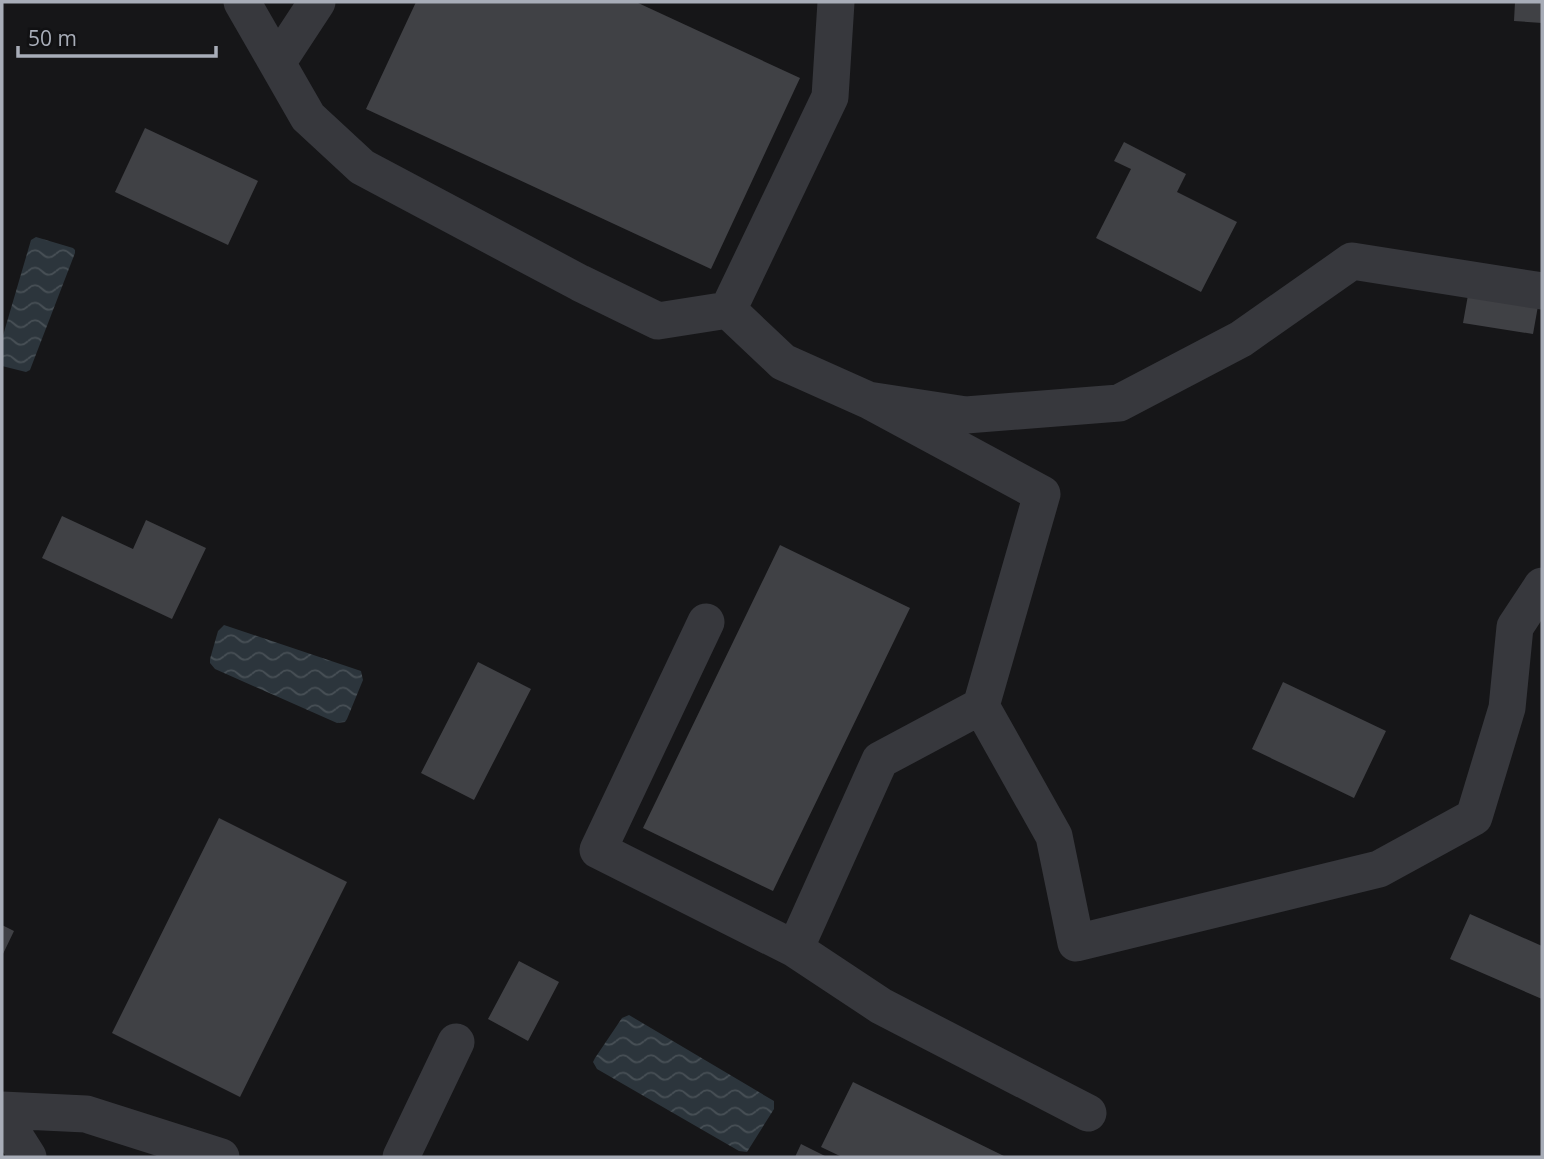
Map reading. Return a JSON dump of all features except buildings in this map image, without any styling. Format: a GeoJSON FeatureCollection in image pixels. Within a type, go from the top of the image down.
{"type":"FeatureCollection","features":[{"type":"Feature","properties":{"kind":"lane"},"geometry":{"type":"LineString","coordinates":[[242,2],[308,117],[362,167],[580,283],[658,321],[728,310]]}},
{"type":"Feature","properties":{"kind":"lane"},"geometry":{"type":"LineString","coordinates":[[277,63],[317,2]]}},
{"type":"Feature","properties":{"kind":"lane"},"geometry":{"type":"LineString","coordinates":[[728,310],[830,97],[836,2]]}},
{"type":"Feature","properties":{"kind":"lane"},"geometry":{"type":"LineString","coordinates":[[868,400],[966,415],[1119,402],[1241,339],[1352,261],[1542,290]]}},
{"type":"Feature","properties":{"kind":"lane"},"geometry":{"type":"LineString","coordinates":[[728,310],[783,362],[868,400],[1042,494],[981,706],[1054,836],[1076,943],[1379,869],[1474,817],[1507,708],[1515,627],[1542,586]]}},
{"type":"Feature","properties":{"kind":"lane"},"geometry":{"type":"LineString","coordinates":[[706,622],[598,849],[795,949],[881,1006],[1088,1113]]}},
{"type":"Feature","properties":{"kind":"lane"},"geometry":{"type":"LineString","coordinates":[[795,949],[880,760],[981,706]]}},
{"type":"Feature","properties":{"kind":"lane"},"geometry":{"type":"LineString","coordinates":[[401,1157],[456,1042]]}},
{"type":"Feature","properties":{"kind":"lane"},"geometry":{"type":"LineString","coordinates":[[2,1110],[86,1114],[220,1157]]}},
{"type":"Feature","properties":{"kind":"lane"},"geometry":{"type":"LineString","coordinates":[[2,1116],[28,1157]]}},
{"type":"Feature","properties":{"kind":"water"},"geometry":{"type":"Polygon","coordinates":[[[36,237],[73,248],[75,253],[30,370],[26,372],[2,366],[2,339],[31,240],[36,237]]]}},
{"type":"Feature","properties":{"kind":"water"},"geometry":{"type":"Polygon","coordinates":[[[224,625],[361,671],[363,680],[345,722],[337,723],[215,669],[210,659],[218,631],[224,625]]]}},
{"type":"Feature","properties":{"kind":"water"},"geometry":{"type":"Polygon","coordinates":[[[629,1015],[774,1101],[774,1109],[747,1152],[739,1151],[597,1069],[593,1062],[595,1058],[622,1018],[629,1015]]]}}]}
